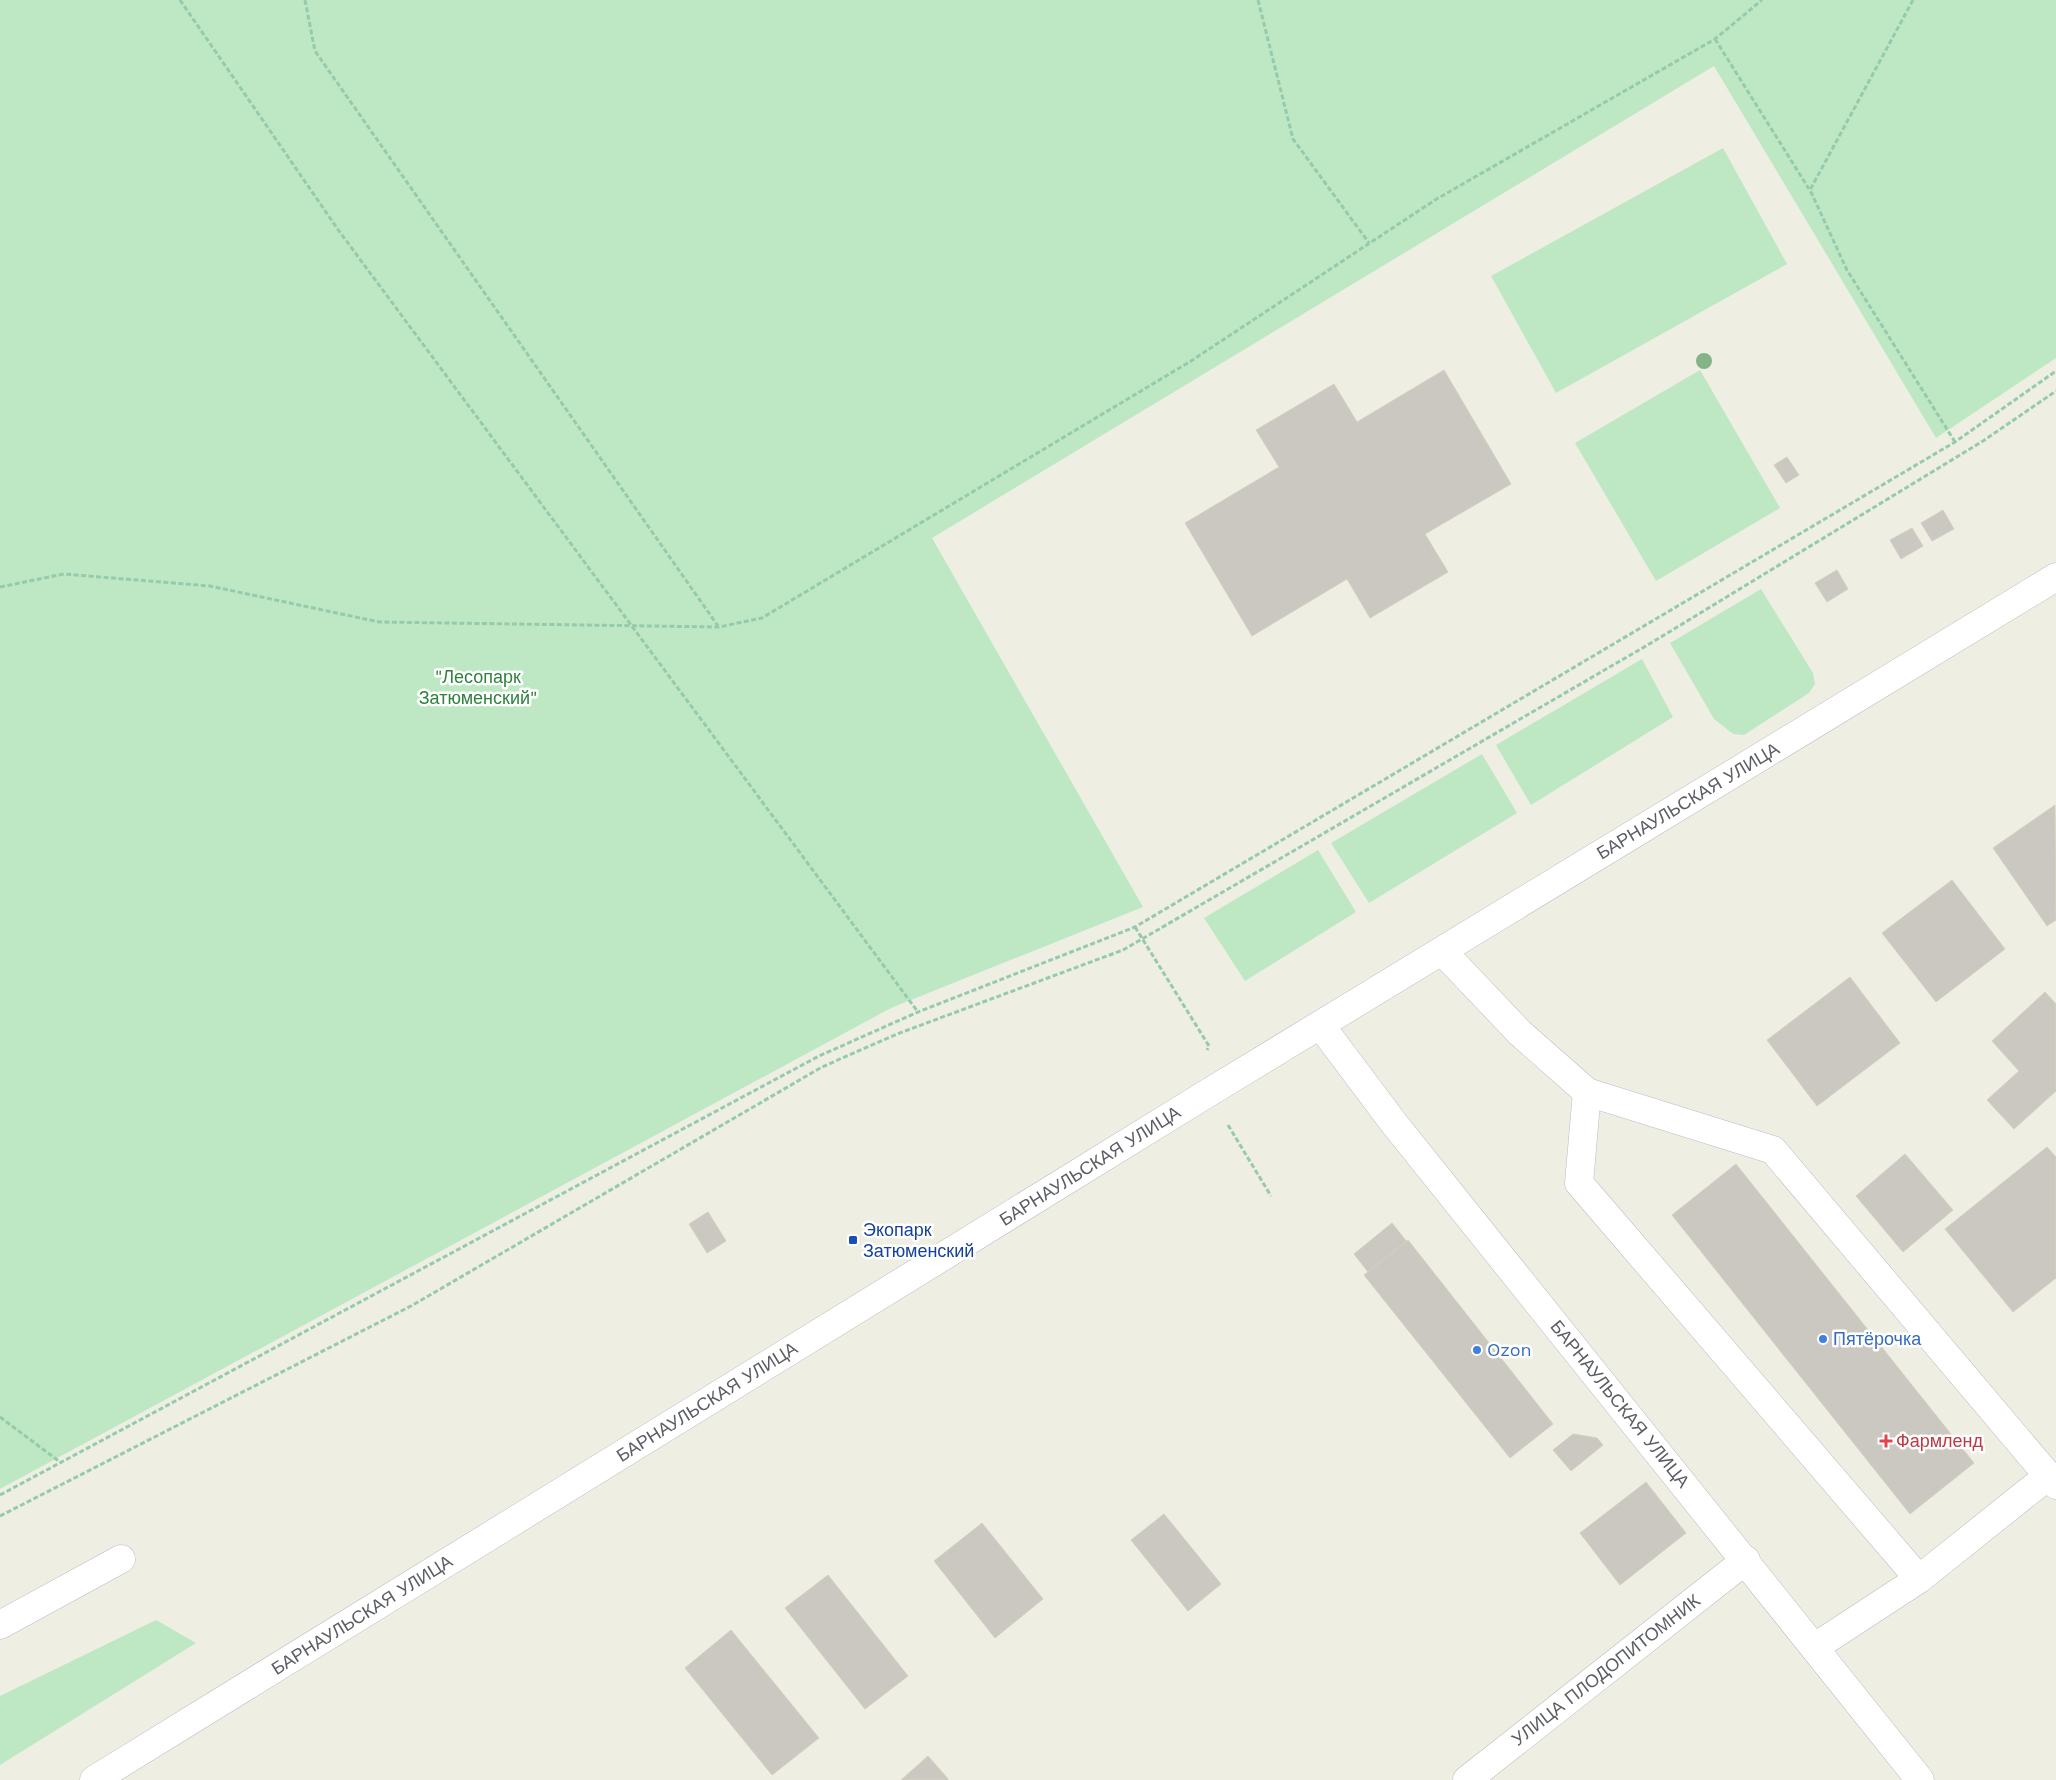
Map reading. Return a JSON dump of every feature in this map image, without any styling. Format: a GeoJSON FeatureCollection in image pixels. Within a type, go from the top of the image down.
{"type":"FeatureCollection","features":[{"type":"Feature","properties":{"kind":"street","name":"БАРНАУЛЬСКАЯ УЛИЦА"},"geometry":{"type":"LineString","coordinates":[[94,1780],[2056,577]]}},
{"type":"Feature","properties":{"kind":"street"},"geometry":{"type":"LineString","coordinates":[[1443,952],[1520,1033],[1587,1092],[1773,1150],[2052,1481],[1919,1579],[1815,1647]]}},
{"type":"Feature","properties":{"kind":"street","name":"БАРНАУЛЬСКАЯ УЛИЦА"},"geometry":{"type":"LineString","coordinates":[[1321,1026],[1393,1122],[1746,1560],[1920,1780]]}},
{"type":"Feature","properties":{"kind":"street"},"geometry":{"type":"LineString","coordinates":[[1587,1092],[1579,1183],[1919,1579]]}},
{"type":"Feature","properties":{"kind":"street"},"geometry":{"type":"LineString","coordinates":[[0,1625],[121,1559]]}},
{"type":"Feature","properties":{"kind":"street","name":"УЛИЦА ПЛОДОПИТОМНИК"},"geometry":{"type":"LineString","coordinates":[[1467,1780],[1746,1560]]}},
{"type":"Feature","properties":{"kind":"path"},"geometry":{"type":"LineString","coordinates":[[180,0],[339,232],[918,1012]]}},
{"type":"Feature","properties":{"kind":"path"},"geometry":{"type":"LineString","coordinates":[[305,0],[315,51],[719,627]]}},
{"type":"Feature","properties":{"kind":"path"},"geometry":{"type":"LineString","coordinates":[[1258,0],[1293,139],[1369,243]]}},
{"type":"Feature","properties":{"kind":"path"},"geometry":{"type":"LineString","coordinates":[[0,588],[64,574],[210,586],[379,622],[631,624],[719,627],[762,618],[1191,360],[1435,200],[1715,39],[1762,0]]}},
{"type":"Feature","properties":{"kind":"path"},"geometry":{"type":"LineString","coordinates":[[1810,190],[1912,0]]}},
{"type":"Feature","properties":{"kind":"path"},"geometry":{"type":"LineString","coordinates":[[1715,39],[1810,190],[1847,270],[1956,442]]}},
{"type":"Feature","properties":{"kind":"path"},"geometry":{"type":"LineString","coordinates":[[0,1495],[819,1056],[918,1012],[1135,927],[1651,624],[1956,442],[2056,371]]}},
{"type":"Feature","properties":{"kind":"path"},"geometry":{"type":"LineString","coordinates":[[0,1516],[411,1306],[822,1067],[897,1034],[1123,950],[1136,943],[1650,643],[1983,441],[2056,391]]}},
{"type":"Feature","properties":{"kind":"path"},"geometry":{"type":"LineString","coordinates":[[0,1417],[60,1462]]}},
{"type":"Feature","properties":{"kind":"green space","name":"\"Лесопарк Затюменский\""},"geometry":{"type":"Polygon","coordinates":[[[0,0],[2056,0],[2056,358],[1936,438],[1714,66],[932,538],[1143,907],[891,1008],[0,1489],[0,0]]]}},
{"type":"Feature","properties":{"kind":"green space"},"geometry":{"type":"Polygon","coordinates":[[[1723,148],[1787,264],[1556,393],[1491,276],[1723,148]]]}},
{"type":"Feature","properties":{"kind":"green space"},"geometry":{"type":"Polygon","coordinates":[[[1700,370],[1780,508],[1656,581],[1575,443],[1700,370]]]}},
{"type":"Feature","properties":{"kind":"green space"},"geometry":{"type":"Polygon","coordinates":[[[1761,589],[1813,673],[1815,684],[1809,693],[1744,735],[1733,734],[1714,719],[1670,643],[1761,589]]]}},
{"type":"Feature","properties":{"kind":"green space"},"geometry":{"type":"Polygon","coordinates":[[[1642,659],[1673,717],[1531,805],[1496,745],[1642,659]]]}},
{"type":"Feature","properties":{"kind":"green space"},"geometry":{"type":"Polygon","coordinates":[[[1482,754],[1517,813],[1369,903],[1331,843],[1482,754]]]}},
{"type":"Feature","properties":{"kind":"green space"},"geometry":{"type":"Polygon","coordinates":[[[1318,850],[1356,912],[1245,981],[1204,918],[1318,850]]]}},
{"type":"Feature","properties":{"kind":"green space"},"geometry":{"type":"Polygon","coordinates":[[[156,1620],[196,1643],[0,1765],[0,1696],[156,1620]]]}},
{"type":"Feature","properties":{"kind":"building"},"geometry":{"type":"Polygon","coordinates":[[[1444,370],[1511,484],[1425,534],[1448,572],[1370,618],[1347,579],[1252,636],[1185,523],[1279,467],[1256,430],[1334,384],[1357,422],[1444,370]]]}},
{"type":"Feature","properties":{"kind":"building"},"geometry":{"type":"Polygon","coordinates":[[[1787,457],[1799,475],[1786,483],[1774,465],[1787,457]]]}},
{"type":"Feature","properties":{"kind":"building"},"geometry":{"type":"Polygon","coordinates":[[[1943,510],[1954,529],[1932,541],[1921,523],[1943,510]]]}},
{"type":"Feature","properties":{"kind":"building"},"geometry":{"type":"Polygon","coordinates":[[[1912,528],[1923,546],[1901,559],[1890,540],[1912,528]]]}},
{"type":"Feature","properties":{"kind":"building"},"geometry":{"type":"Polygon","coordinates":[[[1837,570],[1848,589],[1827,602],[1815,583],[1837,570]]]}},
{"type":"Feature","properties":{"kind":"building"},"geometry":{"type":"Polygon","coordinates":[[[2055,805],[2056,920],[2047,926],[1993,848],[2055,805]]]}},
{"type":"Feature","properties":{"kind":"building"},"geometry":{"type":"Polygon","coordinates":[[[1952,880],[2005,949],[1936,1002],[1882,933],[1952,880]]]}},
{"type":"Feature","properties":{"kind":"building"},"geometry":{"type":"Polygon","coordinates":[[[1850,977],[1900,1043],[1817,1106],[1767,1040],[1850,977]]]}},
{"type":"Feature","properties":{"kind":"building"},"geometry":{"type":"Polygon","coordinates":[[[2045,992],[2056,1004],[2056,1091],[2014,1129],[1987,1100],[2019,1071],[1992,1041],[2045,992]]]}},
{"type":"Feature","properties":{"kind":"building"},"geometry":{"type":"Polygon","coordinates":[[[2047,1147],[2056,1157],[2056,1278],[2013,1312],[1945,1229],[2047,1147]]]}},
{"type":"Feature","properties":{"kind":"building"},"geometry":{"type":"Polygon","coordinates":[[[1905,1154],[1953,1210],[1903,1252],[1856,1196],[1905,1154]]]}},
{"type":"Feature","properties":{"kind":"building","name":"Пятёрочка"},"geometry":{"type":"Polygon","coordinates":[[[1736,1164],[1974,1463],[1910,1514],[1672,1215],[1736,1164]]]}},
{"type":"Feature","properties":{"kind":"building"},"geometry":{"type":"Polygon","coordinates":[[[708,1212],[726,1241],[707,1253],[689,1224],[708,1212]]]}},
{"type":"Feature","properties":{"kind":"building"},"geometry":{"type":"Polygon","coordinates":[[[1392,1223],[1407,1242],[1368,1272],[1354,1254],[1392,1223]]]}},
{"type":"Feature","properties":{"kind":"building"},"geometry":{"type":"Polygon","coordinates":[[[1408,1240],[1553,1424],[1510,1458],[1364,1275],[1408,1240]]]}},
{"type":"Feature","properties":{"kind":"building"},"geometry":{"type":"Polygon","coordinates":[[[1573,1434],[1597,1438],[1603,1445],[1571,1471],[1553,1450],[1573,1434]]]}},
{"type":"Feature","properties":{"kind":"building"},"geometry":{"type":"Polygon","coordinates":[[[1646,1482],[1686,1533],[1620,1585],[1580,1533],[1646,1482]]]}},
{"type":"Feature","properties":{"kind":"building"},"geometry":{"type":"Polygon","coordinates":[[[1164,1514],[1221,1584],[1188,1611],[1131,1540],[1164,1514]]]}},
{"type":"Feature","properties":{"kind":"building"},"geometry":{"type":"Polygon","coordinates":[[[982,1523],[1043,1599],[995,1638],[934,1561],[982,1523]]]}},
{"type":"Feature","properties":{"kind":"building"},"geometry":{"type":"Polygon","coordinates":[[[828,1575],[908,1676],[865,1709],[785,1608],[828,1575]]]}},
{"type":"Feature","properties":{"kind":"building"},"geometry":{"type":"Polygon","coordinates":[[[731,1630],[819,1738],[772,1775],[685,1668],[731,1630]]]}},
{"type":"Feature","properties":{"kind":"building"},"geometry":{"type":"Polygon","coordinates":[[[928,1756],[949,1780],[901,1780],[928,1756]]]}},
{"type":"Feature","properties":{"kind":"place","name":"Экопарк Затюменский"},"geometry":{"type":"Point","coordinates":[853,1240]}},
{"type":"Feature","properties":{"kind":"place","name":"Пятёрочка"},"geometry":{"type":"Point","coordinates":[1823,1339]}},
{"type":"Feature","properties":{"kind":"place","name":"Ozon"},"geometry":{"type":"Point","coordinates":[1477,1350]}},
{"type":"Feature","properties":{"kind":"place","name":"Фармленд"},"geometry":{"type":"Point","coordinates":[1886,1441]}}]}
